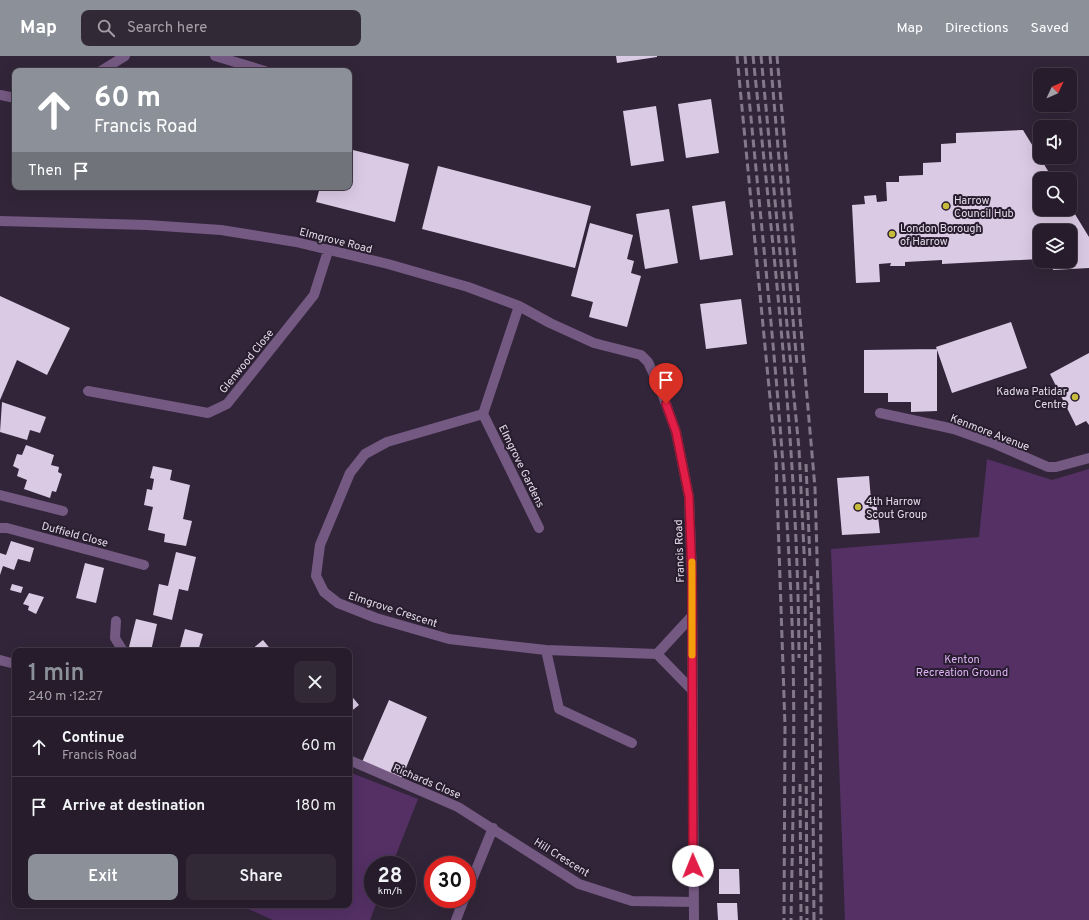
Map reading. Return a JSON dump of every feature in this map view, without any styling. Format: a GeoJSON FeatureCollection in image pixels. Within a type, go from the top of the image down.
{"type":"FeatureCollection","features":[{"type":"Feature","properties":{"kind":"street"},"geometry":{"type":"LineString","coordinates":[[106,68],[125,56]]}},
{"type":"Feature","properties":{"kind":"street"},"geometry":{"type":"LineString","coordinates":[[215,56],[255,68]]}},
{"type":"Feature","properties":{"kind":"street"},"geometry":{"type":"LineString","coordinates":[[0,95],[12,97]]}},
{"type":"Feature","properties":{"kind":"street","name":"Elmgrove Road"},"geometry":{"type":"LineString","coordinates":[[0,221],[147,225],[221,230],[296,242],[328,251],[388,264],[468,287],[519,306],[594,344],[640,356],[648,362]]}},
{"type":"Feature","properties":{"kind":"street","name":"Glenwood Close"},"geometry":{"type":"LineString","coordinates":[[88,391],[208,413],[227,404],[314,295],[328,251]]}},
{"type":"Feature","properties":{"kind":"street"},"geometry":{"type":"LineString","coordinates":[[483,414],[519,306]]}},
{"type":"Feature","properties":{"kind":"street","name":"Francis Road"},"geometry":{"type":"LineString","coordinates":[[648,362],[661,390],[676,432],[689,497],[693,691],[692,752],[694,920]]}},
{"type":"Feature","properties":{"kind":"street","name":"Kenmore Avenue"},"geometry":{"type":"LineString","coordinates":[[880,413],[954,429],[993,443],[1048,467],[1056,468],[1089,458]]}},
{"type":"Feature","properties":{"kind":"street","name":"Elmgrove Gardens"},"geometry":{"type":"LineString","coordinates":[[483,414],[539,528]]}},
{"type":"Feature","properties":{"kind":"street","name":"Elmgrove Crescent"},"geometry":{"type":"LineString","coordinates":[[483,414],[387,442],[365,454],[350,473],[320,545],[316,576],[324,592],[338,603],[376,618],[449,639],[546,650],[657,654]]}},
{"type":"Feature","properties":{"kind":"street"},"geometry":{"type":"LineString","coordinates":[[0,494],[64,511]]}},
{"type":"Feature","properties":{"kind":"street","name":"Duffield Close"},"geometry":{"type":"LineString","coordinates":[[0,528],[144,565]]}},
{"type":"Feature","properties":{"kind":"street"},"geometry":{"type":"LineString","coordinates":[[692,616],[657,654],[693,691]]}},
{"type":"Feature","properties":{"kind":"street"},"geometry":{"type":"LineString","coordinates":[[116,621],[115,638],[121,648]]}},
{"type":"Feature","properties":{"kind":"street"},"geometry":{"type":"LineString","coordinates":[[546,650],[559,709],[632,743]]}},
{"type":"Feature","properties":{"kind":"street"},"geometry":{"type":"LineString","coordinates":[[0,660],[12,663]]}},
{"type":"Feature","properties":{"kind":"street","name":"Richards Close"},"geometry":{"type":"LineString","coordinates":[[352,761],[458,807],[493,828]]}},
{"type":"Feature","properties":{"kind":"street"},"geometry":{"type":"LineString","coordinates":[[476,870],[493,828]]}},
{"type":"Feature","properties":{"kind":"street","name":"Hill Crescent"},"geometry":{"type":"LineString","coordinates":[[493,828],[579,884],[632,901],[694,902]]}},
{"type":"Feature","properties":{"kind":"street"},"geometry":{"type":"LineString","coordinates":[[456,920],[461,908]]}},
{"type":"Feature","properties":{"kind":"green space","name":"Kenton Recreation Ground"},"geometry":{"type":"Polygon","coordinates":[[[987,459],[1052,480],[1089,469],[1089,920],[845,920],[831,549],[979,537],[987,459]]]}},
{"type":"Feature","properties":{"kind":"green space"},"geometry":{"type":"Polygon","coordinates":[[[352,773],[418,799],[396,856],[364,856],[364,908],[375,908],[370,920],[273,920],[246,908],[352,908],[352,773]]]}},
{"type":"Feature","properties":{"kind":"building"},"geometry":{"type":"Polygon","coordinates":[[[616,56],[657,56],[657,57],[617,63],[616,56]]]}},
{"type":"Feature","properties":{"kind":"building"},"geometry":{"type":"Polygon","coordinates":[[[711,99],[719,153],[686,158],[678,104],[711,99]]]}},
{"type":"Feature","properties":{"kind":"building"},"geometry":{"type":"Polygon","coordinates":[[[656,106],[664,161],[631,166],[623,111],[656,106]]]}},
{"type":"Feature","properties":{"kind":"building","name":"Harrow Council Hub"},"geometry":{"type":"Polygon","coordinates":[[[1023,130],[1033,146],[1033,164],[1044,164],[1049,172],[1033,172],[1033,216],[1076,216],[1089,237],[1089,268],[1053,270],[1053,268],[1077,268],[1077,224],[1033,224],[1033,259],[942,264],[942,260],[905,262],[905,266],[890,266],[891,263],[879,264],[880,282],[856,283],[852,205],[865,204],[864,196],[876,195],[877,202],[887,201],[886,182],[899,182],[899,176],[923,175],[923,163],[941,162],[941,144],[956,143],[956,133],[1023,130]]]}},
{"type":"Feature","properties":{"kind":"building"},"geometry":{"type":"Polygon","coordinates":[[[352,150],[409,164],[395,222],[316,202],[319,190],[352,190],[352,150]]]}},
{"type":"Feature","properties":{"kind":"building"},"geometry":{"type":"Polygon","coordinates":[[[438,166],[591,206],[575,268],[422,229],[438,166]]]}},
{"type":"Feature","properties":{"kind":"building"},"geometry":{"type":"Polygon","coordinates":[[[725,201],[733,255],[700,260],[692,206],[725,201]]]}},
{"type":"Feature","properties":{"kind":"building"},"geometry":{"type":"Polygon","coordinates":[[[669,209],[678,263],[645,269],[636,214],[669,209]]]}},
{"type":"Feature","properties":{"kind":"building"},"geometry":{"type":"Polygon","coordinates":[[[590,223],[633,235],[627,259],[634,261],[631,273],[641,276],[627,327],[589,317],[593,302],[571,296],[590,223]]]}},
{"type":"Feature","properties":{"kind":"building"},"geometry":{"type":"Polygon","coordinates":[[[0,296],[70,328],[47,375],[17,360],[0,400],[0,296]]]}},
{"type":"Feature","properties":{"kind":"building"},"geometry":{"type":"Polygon","coordinates":[[[741,299],[747,344],[706,349],[700,304],[741,299]]]}},
{"type":"Feature","properties":{"kind":"building"},"geometry":{"type":"Polygon","coordinates":[[[1011,322],[1027,368],[952,393],[936,347],[1011,322]]]}},
{"type":"Feature","properties":{"kind":"building"},"geometry":{"type":"Polygon","coordinates":[[[937,349],[937,411],[911,412],[911,402],[888,402],[888,393],[864,393],[864,350],[937,349]]]}},
{"type":"Feature","properties":{"kind":"building","name":"Kadwa Patidar Centre"},"geometry":{"type":"Polygon","coordinates":[[[1089,353],[1089,425],[1086,421],[1076,426],[1050,374],[1089,353]]]}},
{"type":"Feature","properties":{"kind":"building"},"geometry":{"type":"Polygon","coordinates":[[[2,402],[46,417],[40,433],[30,430],[27,440],[0,432],[2,402]]]}},
{"type":"Feature","properties":{"kind":"building"},"geometry":{"type":"Polygon","coordinates":[[[26,445],[54,455],[51,465],[59,467],[58,472],[62,474],[56,492],[52,491],[50,498],[24,489],[27,480],[17,476],[19,469],[13,466],[17,454],[22,455],[26,445]]]}},
{"type":"Feature","properties":{"kind":"building"},"geometry":{"type":"Polygon","coordinates":[[[153,466],[172,470],[170,480],[190,485],[183,519],[192,521],[186,546],[164,542],[165,534],[148,530],[153,507],[144,505],[147,489],[152,490],[154,479],[150,478],[153,466]]]}},
{"type":"Feature","properties":{"kind":"building","name":"4th Harrow Scout Group"},"geometry":{"type":"Polygon","coordinates":[[[869,476],[871,500],[876,500],[880,533],[842,535],[837,478],[869,476]]]}},
{"type":"Feature","properties":{"kind":"building"},"geometry":{"type":"Polygon","coordinates":[[[11,541],[34,548],[30,562],[18,559],[14,570],[3,566],[0,575],[0,553],[6,555],[11,541]]]}},
{"type":"Feature","properties":{"kind":"building"},"geometry":{"type":"Polygon","coordinates":[[[176,552],[196,557],[188,591],[179,589],[172,620],[153,615],[159,584],[168,586],[176,552]]]}},
{"type":"Feature","properties":{"kind":"building"},"geometry":{"type":"Polygon","coordinates":[[[85,563],[104,568],[96,603],[76,598],[85,563]]]}},
{"type":"Feature","properties":{"kind":"building"},"geometry":{"type":"Polygon","coordinates":[[[12,584],[23,587],[21,593],[10,590],[12,584]]]}},
{"type":"Feature","properties":{"kind":"building"},"geometry":{"type":"Polygon","coordinates":[[[29,593],[44,597],[36,614],[28,610],[29,606],[23,604],[29,593]]]}},
{"type":"Feature","properties":{"kind":"building"},"geometry":{"type":"Polygon","coordinates":[[[136,619],[157,624],[152,648],[129,648],[136,619]]]}},
{"type":"Feature","properties":{"kind":"building"},"geometry":{"type":"Polygon","coordinates":[[[185,629],[203,634],[199,648],[180,648],[185,629]]]}},
{"type":"Feature","properties":{"kind":"building"},"geometry":{"type":"Polygon","coordinates":[[[263,640],[270,648],[254,648],[263,640]]]}},
{"type":"Feature","properties":{"kind":"building"},"geometry":{"type":"Polygon","coordinates":[[[352,697],[359,705],[352,711],[352,697]]]}},
{"type":"Feature","properties":{"kind":"building"},"geometry":{"type":"Polygon","coordinates":[[[389,700],[427,717],[401,780],[362,762],[389,700]]]}},
{"type":"Feature","properties":{"kind":"building"},"geometry":{"type":"Polygon","coordinates":[[[719,869],[739,869],[740,894],[719,894],[719,869]]]}},
{"type":"Feature","properties":{"kind":"building"},"geometry":{"type":"Polygon","coordinates":[[[717,903],[737,903],[738,920],[718,920],[717,903]]]}},
{"type":"Feature","properties":{"kind":"railway"},"geometry":{"type":"LineString","coordinates":[[737,56],[776,460],[785,726],[784,920]]}},
{"type":"Feature","properties":{"kind":"railway"},"geometry":{"type":"LineString","coordinates":[[745,56],[783,462],[791,598],[793,638],[794,759],[791,920]]}},
{"type":"Feature","properties":{"kind":"railway"},"geometry":{"type":"LineString","coordinates":[[753,56],[777,281],[790,431],[798,582],[799,658]]}},
{"type":"Feature","properties":{"kind":"railway"},"geometry":{"type":"LineString","coordinates":[[761,56],[799,449],[805,572],[807,920]]}},
{"type":"Feature","properties":{"kind":"railway"},"geometry":{"type":"LineString","coordinates":[[770,56],[797,365]]}},
{"type":"Feature","properties":{"kind":"railway"},"geometry":{"type":"LineString","coordinates":[[777,56],[815,488],[820,659],[821,920]]}},
{"type":"Feature","properties":{"kind":"railway"},"geometry":{"type":"LineString","coordinates":[[806,464],[810,560]]}},
{"type":"Feature","properties":{"kind":"railway"},"geometry":{"type":"LineString","coordinates":[[811,576],[814,920]]}},
{"type":"Feature","properties":{"kind":"railway"},"geometry":{"type":"LineString","coordinates":[[800,784],[801,920]]}},
{"type":"Feature","properties":{"kind":"slow traffic"},"geometry":{"type":"LineString","coordinates":[[692,562],[692,655]]}},
{"type":"Feature","properties":{"kind":"place","name":"Harrow Council Hub"},"geometry":{"type":"Point","coordinates":[946,206]}},
{"type":"Feature","properties":{"kind":"place","name":"London Borough of Harrow"},"geometry":{"type":"Point","coordinates":[892,234]}},
{"type":"Feature","properties":{"kind":"place","name":"Kadwa Patidar Centre"},"geometry":{"type":"Point","coordinates":[1075,397]}},
{"type":"Feature","properties":{"kind":"place","name":"4th Harrow Scout Group"},"geometry":{"type":"Point","coordinates":[858,507]}},
{"type":"Feature","properties":{"kind":"route"},"geometry":{"type":"LineString","coordinates":[[666,404],[676,432],[689,497],[692,577],[693,866]]}}]}
